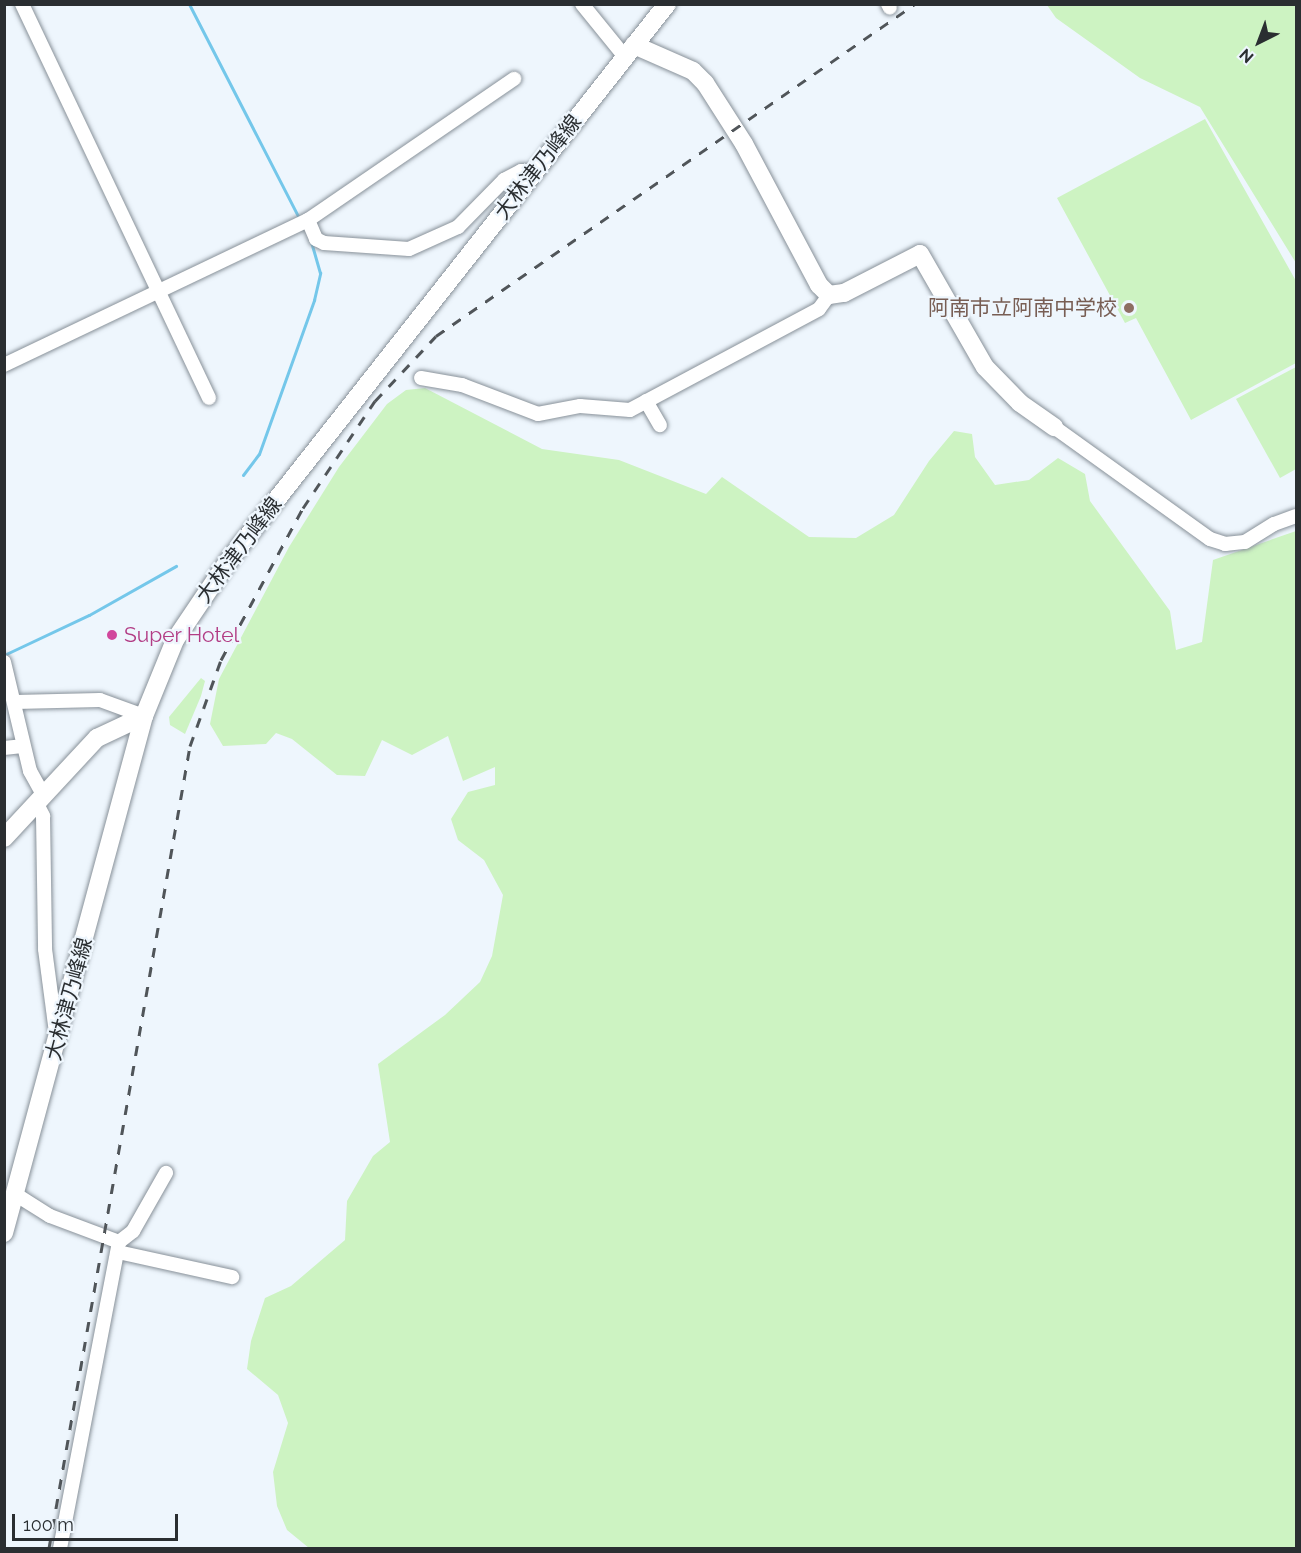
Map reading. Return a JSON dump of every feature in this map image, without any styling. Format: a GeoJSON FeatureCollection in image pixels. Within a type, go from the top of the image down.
{"type":"FeatureCollection","features":[{"type":"Feature","properties":{"kind":"main road","name":"大林津乃峰線"},"geometry":{"type":"LineString","coordinates":[[4,1233],[144,716],[175,640],[205,592],[667,4]]}},
{"type":"Feature","properties":{"kind":"main road"},"geometry":{"type":"LineString","coordinates":[[629,51],[693,71],[705,83],[744,144],[819,285],[829,295],[844,293],[920,254],[985,367],[1020,404],[1054,427]]}},
{"type":"Feature","properties":{"kind":"main road"},"geometry":{"type":"LineString","coordinates":[[4,838],[97,738],[144,716]]}},
{"type":"Feature","properties":{"kind":"street"},"geometry":{"type":"LineString","coordinates":[[22,4],[209,398]]}},
{"type":"Feature","properties":{"kind":"street"},"geometry":{"type":"LineString","coordinates":[[582,4],[629,51]]}},
{"type":"Feature","properties":{"kind":"street"},"geometry":{"type":"LineString","coordinates":[[4,365],[304,221],[514,79]]}},
{"type":"Feature","properties":{"kind":"street"},"geometry":{"type":"LineString","coordinates":[[304,221],[316,239],[324,243],[409,249],[458,227],[504,180],[521,171],[535,171]]}},
{"type":"Feature","properties":{"kind":"street"},"geometry":{"type":"LineString","coordinates":[[421,378],[462,385],[538,414],[580,406],[630,410],[819,309],[829,295]]}},
{"type":"Feature","properties":{"kind":"street"},"geometry":{"type":"LineString","coordinates":[[646,401],[660,425]]}},
{"type":"Feature","properties":{"kind":"street"},"geometry":{"type":"LineString","coordinates":[[1054,427],[1210,539],[1226,544],[1245,542],[1274,524],[1296,516]]}},
{"type":"Feature","properties":{"kind":"street"},"geometry":{"type":"LineString","coordinates":[[4,662],[15,702],[22,746],[40,798],[43,816],[45,949],[57,1040]]}},
{"type":"Feature","properties":{"kind":"street"},"geometry":{"type":"LineString","coordinates":[[15,702],[100,700],[144,716]]}},
{"type":"Feature","properties":{"kind":"street"},"geometry":{"type":"LineString","coordinates":[[4,748],[22,746]]}},
{"type":"Feature","properties":{"kind":"street"},"geometry":{"type":"LineString","coordinates":[[60,1548],[118,1247],[133,1231],[166,1173]]}},
{"type":"Feature","properties":{"kind":"street"},"geometry":{"type":"LineString","coordinates":[[15,1194],[50,1216],[118,1247],[232,1277]]}},
{"type":"Feature","properties":{"kind":"green space"},"geometry":{"type":"Polygon","coordinates":[[[1047,5],[1296,5],[1296,263],[1200,107],[1140,78],[1056,18],[1047,5]]]}},
{"type":"Feature","properties":{"kind":"green space"},"geometry":{"type":"Polygon","coordinates":[[[1205,119],[1296,281],[1296,363],[1191,420],[1136,318],[1125,323],[1057,198],[1205,119]]]}},
{"type":"Feature","properties":{"kind":"green space"},"geometry":{"type":"Polygon","coordinates":[[[1296,367],[1296,469],[1280,478],[1236,399],[1296,367]]]}},
{"type":"Feature","properties":{"kind":"green space"},"geometry":{"type":"Polygon","coordinates":[[[425,388],[542,449],[619,460],[706,494],[722,477],[809,537],[856,538],[894,515],[929,461],[954,431],[972,434],[975,457],[995,485],[1029,480],[1058,458],[1085,474],[1090,501],[1170,611],[1176,650],[1202,642],[1213,560],[1296,531],[1296,1548],[309,1548],[287,1530],[277,1506],[273,1472],[288,1423],[278,1395],[247,1369],[251,1341],[265,1298],[291,1286],[345,1240],[347,1201],[373,1156],[390,1142],[378,1064],[445,1015],[480,982],[492,956],[503,895],[484,860],[458,840],[451,819],[468,792],[495,785],[495,767],[463,781],[448,736],[412,755],[382,740],[365,776],[337,775],[292,739],[276,733],[266,744],[223,746],[210,724],[219,679],[289,547],[339,467],[387,404],[406,390],[425,388]]]}},
{"type":"Feature","properties":{"kind":"green space"},"geometry":{"type":"Polygon","coordinates":[[[201,678],[205,681],[201,696],[185,734],[170,725],[169,717],[201,678]]]}},
{"type":"Feature","properties":{"kind":"waterway"},"geometry":{"type":"LineString","coordinates":[[189,4],[300,220]]}},
{"type":"Feature","properties":{"kind":"waterway"},"geometry":{"type":"LineString","coordinates":[[243,475],[259,454],[314,300],[320,273],[311,242]]}},
{"type":"Feature","properties":{"kind":"waterway"},"geometry":{"type":"LineString","coordinates":[[4,655],[89,615],[176,566]]}},
{"type":"Feature","properties":{"kind":"railway"},"geometry":{"type":"LineString","coordinates":[[49,1548],[190,746],[221,660],[303,508],[375,401],[436,336],[915,4]]}},
{"type":"Feature","properties":{"kind":"place","name":"阿南市立阿南中学校"},"geometry":{"type":"Point","coordinates":[1129,308]}},
{"type":"Feature","properties":{"kind":"place","name":"Super Hotel"},"geometry":{"type":"Point","coordinates":[112,635]}}]}
